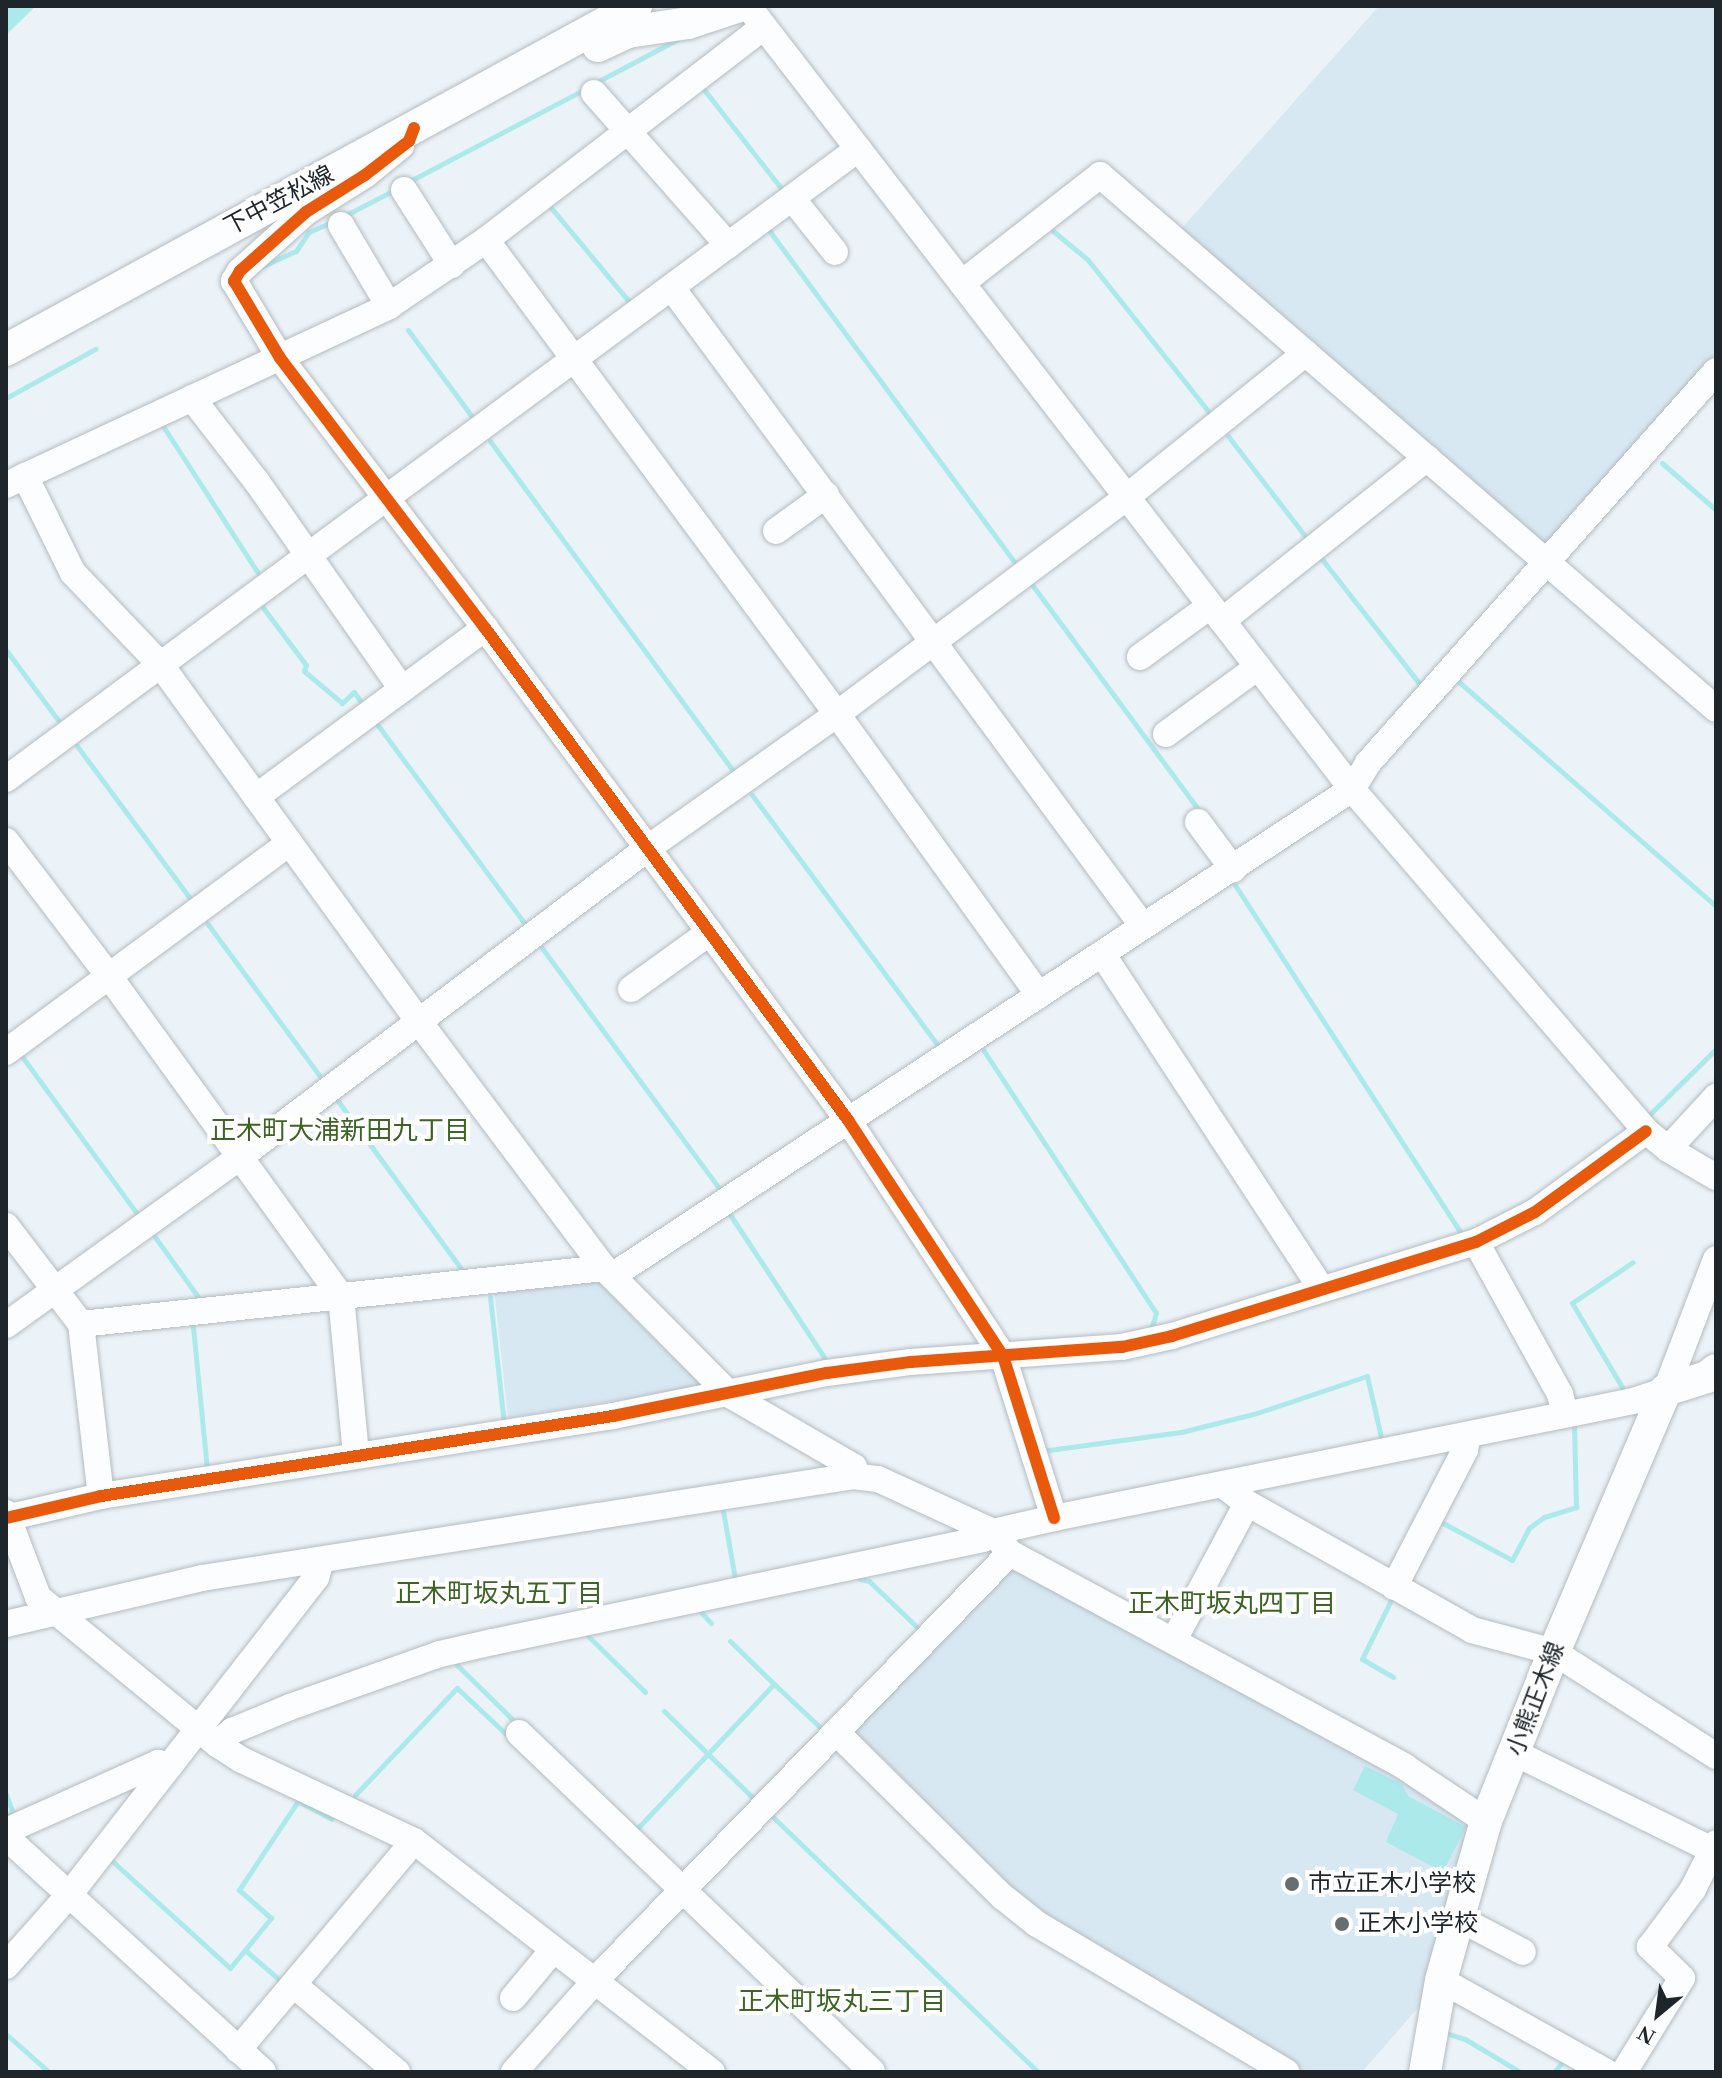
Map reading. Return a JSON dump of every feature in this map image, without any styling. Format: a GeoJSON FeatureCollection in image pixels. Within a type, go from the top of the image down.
{"type":"FeatureCollection","features":[{"type":"Feature","properties":{"kind":"main road","name":"下中笠松線"},"geometry":{"type":"LineString","coordinates":[[6,350],[636,6]]}},
{"type":"Feature","properties":{"kind":"main road"},"geometry":{"type":"LineString","coordinates":[[519,69],[543,69],[628,32],[752,16]]}},
{"type":"Feature","properties":{"kind":"main road"},"geometry":{"type":"LineString","coordinates":[[1666,1390],[1713,1378]]}},
{"type":"Feature","properties":{"kind":"main road","name":"小熊正木線"},"geometry":{"type":"LineString","coordinates":[[1425,2072],[1441,1980],[1486,1821],[1666,1390]]}},
{"type":"Feature","properties":{"kind":"street"},"geometry":{"type":"LineString","coordinates":[[748,6],[752,16],[1128,496],[1352,789],[1646,1131],[1668,1149],[1716,1177]]}},
{"type":"Feature","properties":{"kind":"street"},"geometry":{"type":"LineString","coordinates":[[752,16],[629,131],[452,265],[389,306],[16,481],[73,573],[160,664],[417,1019],[608,1272],[730,1395],[854,1467],[853,1476]]}},
{"type":"Feature","properties":{"kind":"street"},"geometry":{"type":"LineString","coordinates":[[594,93],[728,245]]}},
{"type":"Feature","properties":{"kind":"street"},"geometry":{"type":"LineString","coordinates":[[414,128],[409,141],[365,175],[306,212],[240,271],[234,281],[280,358],[387,496],[848,1120],[1003,1356],[1054,1518]]}},
{"type":"Feature","properties":{"kind":"street"},"geometry":{"type":"LineString","coordinates":[[6,779],[858,149]]}},
{"type":"Feature","properties":{"kind":"street"},"geometry":{"type":"LineString","coordinates":[[962,283],[1100,175],[1716,709]]}},
{"type":"Feature","properties":{"kind":"street"},"geometry":{"type":"LineString","coordinates":[[404,190],[452,265]]}},
{"type":"Feature","properties":{"kind":"street"},"geometry":{"type":"LineString","coordinates":[[792,198],[835,252]]}},
{"type":"Feature","properties":{"kind":"street"},"geometry":{"type":"LineString","coordinates":[[341,225],[389,306]]}},
{"type":"Feature","properties":{"kind":"street"},"geometry":{"type":"LineString","coordinates":[[486,240],[572,361],[837,714],[1039,995]]}},
{"type":"Feature","properties":{"kind":"street"},"geometry":{"type":"LineString","coordinates":[[672,288],[1142,925]]}},
{"type":"Feature","properties":{"kind":"street"},"geometry":{"type":"LineString","coordinates":[[6,1325],[240,1157],[417,1019],[648,848],[837,714],[1128,496],[1306,353]]}},
{"type":"Feature","properties":{"kind":"street"},"geometry":{"type":"LineString","coordinates":[[81,1324],[608,1272],[1103,955],[1142,925],[1233,869],[1352,789],[1368,763],[1716,371]]}},
{"type":"Feature","properties":{"kind":"street"},"geometry":{"type":"LineString","coordinates":[[192,398],[257,482],[402,689]]}},
{"type":"Feature","properties":{"kind":"street"},"geometry":{"type":"LineString","coordinates":[[1140,657],[1216,614],[1427,458]]}},
{"type":"Feature","properties":{"kind":"street"},"geometry":{"type":"LineString","coordinates":[[776,531],[826,495]]}},
{"type":"Feature","properties":{"kind":"street"},"geometry":{"type":"LineString","coordinates":[[256,797],[485,628]]}},
{"type":"Feature","properties":{"kind":"street"},"geometry":{"type":"LineString","coordinates":[[1166,734],[1258,667]]}},
{"type":"Feature","properties":{"kind":"street"},"geometry":{"type":"LineString","coordinates":[[1198,822],[1233,869]]}},
{"type":"Feature","properties":{"kind":"street"},"geometry":{"type":"LineString","coordinates":[[6,841],[109,976],[341,1296],[356,1454]]}},
{"type":"Feature","properties":{"kind":"street"},"geometry":{"type":"LineString","coordinates":[[6,1052],[289,843]]}},
{"type":"Feature","properties":{"kind":"street"},"geometry":{"type":"LineString","coordinates":[[631,989],[710,932]]}},
{"type":"Feature","properties":{"kind":"street"},"geometry":{"type":"LineString","coordinates":[[1103,955],[1321,1288]]}},
{"type":"Feature","properties":{"kind":"street"},"geometry":{"type":"LineString","coordinates":[[1668,1149],[1716,1097]]}},
{"type":"Feature","properties":{"kind":"street"},"geometry":{"type":"LineString","coordinates":[[712,2072],[414,1841],[242,1760],[207,1736],[53,1613],[38,1597],[7,1516],[101,1496],[613,1416],[730,1395],[827,1373],[911,1362],[1122,1347],[1172,1336],[1476,1242],[1535,1212],[1646,1131]]}},
{"type":"Feature","properties":{"kind":"street"},"geometry":{"type":"LineString","coordinates":[[6,1226],[81,1324],[101,1496]]}},
{"type":"Feature","properties":{"kind":"street"},"geometry":{"type":"LineString","coordinates":[[1476,1242],[1560,1394],[1565,1414]]}},
{"type":"Feature","properties":{"kind":"street"},"geometry":{"type":"LineString","coordinates":[[207,1736],[232,1731],[440,1654],[983,1539],[993,1532],[1054,1518],[1633,1401],[1666,1390],[1716,1259]]}},
{"type":"Feature","properties":{"kind":"street"},"geometry":{"type":"LineString","coordinates":[[1394,1587],[1465,1450],[1468,1435]]}},
{"type":"Feature","properties":{"kind":"street"},"geometry":{"type":"LineString","coordinates":[[6,1624],[202,1578],[853,1476],[878,1479],[993,1532],[1010,1553],[1405,1767],[1486,1821]]}},
{"type":"Feature","properties":{"kind":"street"},"geometry":{"type":"LineString","coordinates":[[1223,1485],[1247,1503],[1472,1630],[1554,1652],[1716,1756]]}},
{"type":"Feature","properties":{"kind":"street"},"geometry":{"type":"LineString","coordinates":[[1174,1640],[1247,1503]]}},
{"type":"Feature","properties":{"kind":"street"},"geometry":{"type":"LineString","coordinates":[[505,2068],[595,1983],[1010,1553]]}},
{"type":"Feature","properties":{"kind":"street"},"geometry":{"type":"LineString","coordinates":[[6,1966],[69,1895],[170,1766],[207,1736],[316,1578],[321,1561]]}},
{"type":"Feature","properties":{"kind":"street"},"geometry":{"type":"LineString","coordinates":[[519,1733],[872,2072]]}},
{"type":"Feature","properties":{"kind":"street"},"geometry":{"type":"LineString","coordinates":[[837,1733],[1003,1897],[1037,1924],[1286,2072]]}},
{"type":"Feature","properties":{"kind":"street"},"geometry":{"type":"LineString","coordinates":[[1515,1753],[1595,1795],[1715,1848],[1693,1889],[1650,1947],[1682,1978],[1624,2072]]}},
{"type":"Feature","properties":{"kind":"street"},"geometry":{"type":"LineString","coordinates":[[6,1831],[158,1763],[170,1766]]}},
{"type":"Feature","properties":{"kind":"street"},"geometry":{"type":"LineString","coordinates":[[6,1837],[263,2072]]}},
{"type":"Feature","properties":{"kind":"street"},"geometry":{"type":"LineString","coordinates":[[238,2050],[414,1841]]}},
{"type":"Feature","properties":{"kind":"street"},"geometry":{"type":"LineString","coordinates":[[1458,1918],[1523,1952]]}},
{"type":"Feature","properties":{"kind":"street"},"geometry":{"type":"LineString","coordinates":[[513,1998],[553,1950]]}},
{"type":"Feature","properties":{"kind":"street"},"geometry":{"type":"LineString","coordinates":[[1441,1980],[1606,2072]]}},
{"type":"Feature","properties":{"kind":"street"},"geometry":{"type":"LineString","coordinates":[[294,1985],[397,2072]]}},
{"type":"Feature","properties":{"kind":"shaded area"},"geometry":{"type":"Polygon","coordinates":[[[1379,6],[1716,6],[1716,364],[1547,554],[1181,229],[1379,6]]]}},
{"type":"Feature","properties":{"kind":"shaded area"},"geometry":{"type":"Polygon","coordinates":[[[599,1278],[703,1386],[508,1418],[494,1290],[599,1278]]]}},
{"type":"Feature","properties":{"kind":"shaded area","name":"正木小学校"},"geometry":{"type":"Polygon","coordinates":[[[1015,1562],[1348,1744],[1472,1824],[1423,2002],[1363,2071],[1301,2072],[1036,1914],[848,1733],[1015,1562]]]}},
{"type":"Feature","properties":{"kind":"water"},"geometry":{"type":"Polygon","coordinates":[[[6,6],[36,6],[6,35],[6,6]]]}},
{"type":"Feature","properties":{"kind":"water"},"geometry":{"type":"Polygon","coordinates":[[[1365,1766],[1402,1784],[1408,1796],[1466,1827],[1443,1872],[1386,1842],[1398,1814],[1353,1790],[1365,1766]]]}},
{"type":"Feature","properties":{"kind":"waterway"},"geometry":{"type":"LineString","coordinates":[[595,83],[678,39]]}},
{"type":"Feature","properties":{"kind":"waterway"},"geometry":{"type":"LineString","coordinates":[[702,87],[784,192]]}},
{"type":"Feature","properties":{"kind":"waterway"},"geometry":{"type":"LineString","coordinates":[[408,182],[587,88]]}},
{"type":"Feature","properties":{"kind":"waterway"},"geometry":{"type":"LineString","coordinates":[[344,216],[396,189]]}},
{"type":"Feature","properties":{"kind":"waterway"},"geometry":{"type":"LineString","coordinates":[[548,204],[632,305]]}},
{"type":"Feature","properties":{"kind":"waterway"},"geometry":{"type":"LineString","coordinates":[[261,267],[296,251],[309,232],[331,222]]}},
{"type":"Feature","properties":{"kind":"waterway"},"geometry":{"type":"LineString","coordinates":[[768,229],[1014,561]]}},
{"type":"Feature","properties":{"kind":"waterway"},"geometry":{"type":"LineString","coordinates":[[1053,231],[1088,260],[1212,416]]}},
{"type":"Feature","properties":{"kind":"waterway"},"geometry":{"type":"LineString","coordinates":[[408,330],[471,415]]}},
{"type":"Feature","properties":{"kind":"waterway"},"geometry":{"type":"LineString","coordinates":[[6,398],[95,349]]}},
{"type":"Feature","properties":{"kind":"waterway"},"geometry":{"type":"LineString","coordinates":[[161,423],[262,579]]}},
{"type":"Feature","properties":{"kind":"waterway"},"geometry":{"type":"LineString","coordinates":[[1228,436],[1308,540]]}},
{"type":"Feature","properties":{"kind":"waterway"},"geometry":{"type":"LineString","coordinates":[[490,441],[733,770]]}},
{"type":"Feature","properties":{"kind":"waterway"},"geometry":{"type":"LineString","coordinates":[[1662,463],[1716,510]]}},
{"type":"Feature","properties":{"kind":"waterway"},"geometry":{"type":"LineString","coordinates":[[1321,558],[1423,688]]}},
{"type":"Feature","properties":{"kind":"waterway"},"geometry":{"type":"LineString","coordinates":[[1033,586],[1202,814]]}},
{"type":"Feature","properties":{"kind":"waterway"},"geometry":{"type":"LineString","coordinates":[[261,605],[306,665],[304,671],[342,703],[354,692],[365,708]]}},
{"type":"Feature","properties":{"kind":"waterway"},"geometry":{"type":"LineString","coordinates":[[6,650],[58,720]]}},
{"type":"Feature","properties":{"kind":"waterway"},"geometry":{"type":"LineString","coordinates":[[1459,682],[1716,906]]}},
{"type":"Feature","properties":{"kind":"waterway"},"geometry":{"type":"LineString","coordinates":[[374,720],[524,923]]}},
{"type":"Feature","properties":{"kind":"waterway"},"geometry":{"type":"LineString","coordinates":[[77,746],[189,897]]}},
{"type":"Feature","properties":{"kind":"waterway"},"geometry":{"type":"LineString","coordinates":[[752,795],[940,1048]]}},
{"type":"Feature","properties":{"kind":"waterway"},"geometry":{"type":"LineString","coordinates":[[1235,885],[1462,1234]]}},
{"type":"Feature","properties":{"kind":"waterway"},"geometry":{"type":"LineString","coordinates":[[207,923],[319,1075]]}},
{"type":"Feature","properties":{"kind":"waterway"},"geometry":{"type":"LineString","coordinates":[[542,948],[722,1192]]}},
{"type":"Feature","properties":{"kind":"waterway"},"geometry":{"type":"LineString","coordinates":[[1647,1117],[1716,1049]]}},
{"type":"Feature","properties":{"kind":"waterway"},"geometry":{"type":"LineString","coordinates":[[18,1051],[136,1212]]}},
{"type":"Feature","properties":{"kind":"waterway"},"geometry":{"type":"LineString","coordinates":[[984,1051],[1156,1313],[1152,1326],[1156,1332]]}},
{"type":"Feature","properties":{"kind":"waterway"},"geometry":{"type":"LineString","coordinates":[[338,1101],[465,1274]]}},
{"type":"Feature","properties":{"kind":"waterway"},"geometry":{"type":"LineString","coordinates":[[727,1210],[824,1357],[825,1366]]}},
{"type":"Feature","properties":{"kind":"waterway"},"geometry":{"type":"LineString","coordinates":[[155,1237],[201,1301]]}},
{"type":"Feature","properties":{"kind":"waterway"},"geometry":{"type":"LineString","coordinates":[[1622,1387],[1572,1303],[1633,1262]]}},
{"type":"Feature","properties":{"kind":"waterway"},"geometry":{"type":"LineString","coordinates":[[490,1297],[504,1424]]}},
{"type":"Feature","properties":{"kind":"waterway"},"geometry":{"type":"LineString","coordinates":[[193,1327],[207,1469]]}},
{"type":"Feature","properties":{"kind":"waterway"},"geometry":{"type":"LineString","coordinates":[[1049,1450],[1181,1432],[1257,1413],[1367,1376],[1381,1437]]}},
{"type":"Feature","properties":{"kind":"waterway"},"geometry":{"type":"LineString","coordinates":[[1443,1523],[1512,1560],[1529,1528],[1544,1517],[1576,1507],[1574,1423]]}},
{"type":"Feature","properties":{"kind":"waterway"},"geometry":{"type":"LineString","coordinates":[[723,1511],[736,1584]]}},
{"type":"Feature","properties":{"kind":"waterway"},"geometry":{"type":"LineString","coordinates":[[860,1579],[869,1581],[918,1628]]}},
{"type":"Feature","properties":{"kind":"waterway"},"geometry":{"type":"LineString","coordinates":[[1391,1600],[1362,1659],[1393,1677]]}},
{"type":"Feature","properties":{"kind":"waterway"},"geometry":{"type":"LineString","coordinates":[[701,1612],[711,1623]]}},
{"type":"Feature","properties":{"kind":"waterway"},"geometry":{"type":"LineString","coordinates":[[588,1636],[645,1692]]}},
{"type":"Feature","properties":{"kind":"waterway"},"geometry":{"type":"LineString","coordinates":[[730,1641],[774,1684]]}},
{"type":"Feature","properties":{"kind":"waterway"},"geometry":{"type":"LineString","coordinates":[[457,1665],[519,1726]]}},
{"type":"Feature","properties":{"kind":"waterway"},"geometry":{"type":"LineString","coordinates":[[633,1833],[774,1684],[821,1728]]}},
{"type":"Feature","properties":{"kind":"waterway"},"geometry":{"type":"LineString","coordinates":[[355,1795],[457,1688],[507,1735]]}},
{"type":"Feature","properties":{"kind":"waterway"},"geometry":{"type":"LineString","coordinates":[[664,1711],[753,1798]]}},
{"type":"Feature","properties":{"kind":"waterway"},"geometry":{"type":"LineString","coordinates":[[6,1794],[13,1813],[6,1817]]}},
{"type":"Feature","properties":{"kind":"waterway"},"geometry":{"type":"LineString","coordinates":[[111,1860],[230,1968],[271,1918],[239,1890],[298,1801],[332,1819]]}},
{"type":"Feature","properties":{"kind":"waterway"},"geometry":{"type":"LineString","coordinates":[[774,1818],[1038,2072]]}},
{"type":"Feature","properties":{"kind":"waterway"},"geometry":{"type":"LineString","coordinates":[[245,1950],[282,1982]]}},
{"type":"Feature","properties":{"kind":"waterway"},"geometry":{"type":"LineString","coordinates":[[1443,2032],[1465,2039],[1520,2072]]}},
{"type":"Feature","properties":{"kind":"waterway"},"geometry":{"type":"LineString","coordinates":[[6,2034],[49,2072]]}},
{"type":"Feature","properties":{"kind":"waterway"},"geometry":{"type":"LineString","coordinates":[[1554,2072],[1565,2059]]}},
{"type":"Feature","properties":{"kind":"cycle path"},"geometry":{"type":"LineString","coordinates":[[414,128],[409,141],[365,175],[306,212],[240,271],[234,281],[280,358],[485,628],[848,1120],[1003,1356],[1054,1518]]}},
{"type":"Feature","properties":{"kind":"cycle path"},"geometry":{"type":"LineString","coordinates":[[6,1518],[101,1496],[613,1416],[827,1373],[911,1362],[1122,1347],[1172,1336],[1476,1242],[1535,1212],[1646,1131]]}},
{"type":"Feature","properties":{"kind":"place","name":"市立正木小学校"},"geometry":{"type":"Point","coordinates":[1292,1884]}},
{"type":"Feature","properties":{"kind":"place","name":"正木小学校"},"geometry":{"type":"Point","coordinates":[1342,1924]}},
{"type":"Feature","properties":{"kind":"district","name":"正木町大浦新田九丁目"},"geometry":{"type":"Point","coordinates":[340,1131]}},
{"type":"Feature","properties":{"kind":"district","name":"正木町坂丸五丁目"},"geometry":{"type":"Point","coordinates":[499,1594]}},
{"type":"Feature","properties":{"kind":"district","name":"正木町坂丸四丁目"},"geometry":{"type":"Point","coordinates":[1232,1604]}},
{"type":"Feature","properties":{"kind":"district","name":"正木町坂丸三丁目"},"geometry":{"type":"Point","coordinates":[842,2002]}}]}
